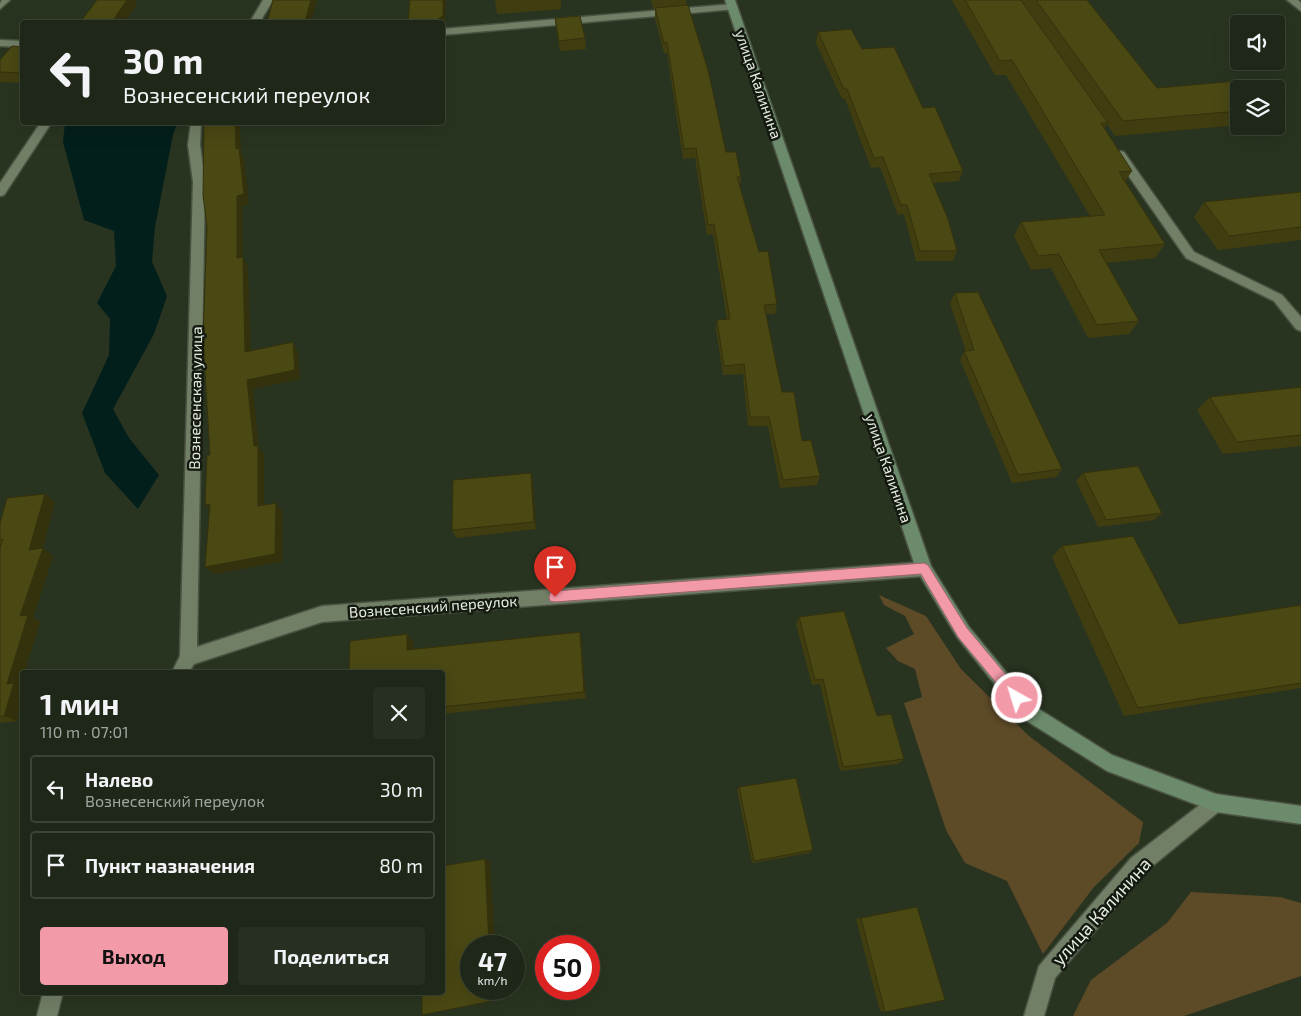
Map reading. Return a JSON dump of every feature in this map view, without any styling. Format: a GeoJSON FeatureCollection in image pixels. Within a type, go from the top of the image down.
{"type":"FeatureCollection","features":[{"type":"Feature","properties":{"kind":"main road","name":"улица Калинина"},"geometry":{"type":"LineString","coordinates":[[732,3],[924,569],[962,632],[1028,712],[1107,762],[1216,803],[1301,815]]}},
{"type":"Feature","properties":{"kind":"street"},"geometry":{"type":"LineString","coordinates":[[256,20],[268,0]]}},
{"type":"Feature","properties":{"kind":"street"},"geometry":{"type":"LineString","coordinates":[[1292,0],[1301,8]]}},
{"type":"Feature","properties":{"kind":"street"},"geometry":{"type":"LineString","coordinates":[[445,32],[732,3]]}},
{"type":"Feature","properties":{"kind":"street"},"geometry":{"type":"LineString","coordinates":[[0,43],[20,44]]}},
{"type":"Feature","properties":{"kind":"street"},"geometry":{"type":"LineString","coordinates":[[0,192],[45,125]]}},
{"type":"Feature","properties":{"kind":"street","name":"Вознесенская улица"},"geometry":{"type":"LineString","coordinates":[[181,670],[188,658],[199,182],[194,145],[196,125]]}},
{"type":"Feature","properties":{"kind":"street"},"geometry":{"type":"LineString","coordinates":[[1112,143],[1190,255],[1278,298],[1301,326]]}},
{"type":"Feature","properties":{"kind":"street","name":"Вознесенский переулок"},"geometry":{"type":"LineString","coordinates":[[188,658],[322,614],[924,569]]}},
{"type":"Feature","properties":{"kind":"street","name":"улица Калинина"},"geometry":{"type":"LineString","coordinates":[[1034,1016],[1046,973],[1138,865],[1216,803]]}},
{"type":"Feature","properties":{"kind":"street"},"geometry":{"type":"LineString","coordinates":[[47,1016],[53,995]]}},
{"type":"Feature","properties":{"kind":"lane"},"geometry":{"type":"LineString","coordinates":[[0,7],[6,0]]}},
{"type":"Feature","properties":{"kind":"shaded area"},"geometry":{"type":"Polygon","coordinates":[[[879,595],[926,616],[961,669],[1029,736],[1143,822],[1139,843],[1094,887],[1043,954],[1007,881],[965,863],[946,830],[904,703],[922,697],[915,669],[898,661],[886,648],[914,634],[905,616],[884,605],[879,595]]]}},
{"type":"Feature","properties":{"kind":"shaded area"},"geometry":{"type":"Polygon","coordinates":[[[1191,892],[1280,897],[1301,903],[1301,976],[1184,1016],[1073,1016],[1091,980],[1167,923],[1191,892]]]}},
{"type":"Feature","properties":{"kind":"water"},"geometry":{"type":"Polygon","coordinates":[[[65,125],[176,125],[155,227],[152,262],[167,296],[154,334],[113,409],[129,438],[159,475],[138,509],[105,473],[82,413],[109,355],[110,319],[97,303],[116,266],[114,231],[84,220],[63,142],[65,125]]]}},
{"type":"Feature","properties":{"kind":"building"},"geometry":{"type":"Polygon","coordinates":[[[97,0],[127,0],[113,20],[82,20],[97,0]]]}},
{"type":"Feature","properties":{"kind":"building"},"geometry":{"type":"Polygon","coordinates":[[[273,0],[311,0],[306,20],[268,20],[273,0]]]}},
{"type":"Feature","properties":{"kind":"building"},"geometry":{"type":"Polygon","coordinates":[[[410,0],[443,0],[443,16],[438,20],[408,20],[410,0]]]}},
{"type":"Feature","properties":{"kind":"building"},"geometry":{"type":"Polygon","coordinates":[[[965,0],[1021,0],[1108,123],[1101,123],[1132,171],[1119,172],[1165,244],[1099,250],[1139,321],[1097,325],[1059,254],[1038,256],[1021,222],[1105,215],[1012,60],[1000,61],[965,0]]]}},
{"type":"Feature","properties":{"kind":"building"},"geometry":{"type":"Polygon","coordinates":[[[1036,0],[1087,0],[1157,88],[1230,82],[1230,112],[1123,121],[1036,0]]]}},
{"type":"Feature","properties":{"kind":"building"},"geometry":{"type":"Polygon","coordinates":[[[688,5],[708,70],[726,152],[736,152],[741,177],[737,177],[759,252],[768,251],[777,304],[764,305],[782,392],[794,392],[802,441],[811,440],[820,476],[783,480],[769,417],[750,417],[744,364],[724,366],[717,320],[730,319],[714,224],[708,225],[696,148],[684,149],[667,42],[664,43],[655,8],[688,5]]]}},
{"type":"Feature","properties":{"kind":"building"},"geometry":{"type":"Polygon","coordinates":[[[580,16],[585,38],[559,41],[555,18],[580,16]]]}},
{"type":"Feature","properties":{"kind":"building"},"geometry":{"type":"Polygon","coordinates":[[[851,29],[862,49],[894,47],[923,108],[935,107],[963,171],[929,174],[948,219],[957,251],[920,251],[907,205],[901,205],[883,157],[874,158],[847,89],[844,89],[818,32],[851,29]]]}},
{"type":"Feature","properties":{"kind":"building"},"geometry":{"type":"Polygon","coordinates":[[[12,46],[20,47],[20,73],[0,72],[0,60],[12,46]]]}},
{"type":"Feature","properties":{"kind":"building"},"geometry":{"type":"Polygon","coordinates":[[[204,125],[235,125],[236,149],[239,148],[244,194],[237,196],[237,258],[243,257],[245,352],[293,342],[295,370],[247,380],[254,446],[258,446],[258,506],[276,503],[275,554],[205,567],[210,504],[205,505],[207,455],[210,455],[203,339],[207,227],[203,195],[204,125]]]}},
{"type":"Feature","properties":{"kind":"building"},"geometry":{"type":"Polygon","coordinates":[[[1301,192],[1301,227],[1229,236],[1204,202],[1301,192]]]}},
{"type":"Feature","properties":{"kind":"building"},"geometry":{"type":"Polygon","coordinates":[[[978,292],[1062,469],[1018,475],[964,351],[974,350],[955,293],[978,292]]]}},
{"type":"Feature","properties":{"kind":"building"},"geometry":{"type":"Polygon","coordinates":[[[1301,387],[1301,435],[1237,442],[1210,397],[1301,387]]]}},
{"type":"Feature","properties":{"kind":"building"},"geometry":{"type":"Polygon","coordinates":[[[1138,466],[1162,513],[1106,520],[1083,473],[1138,466]]]}},
{"type":"Feature","properties":{"kind":"building"},"geometry":{"type":"Polygon","coordinates":[[[531,473],[534,522],[452,530],[453,480],[531,473]]]}},
{"type":"Feature","properties":{"kind":"building"},"geometry":{"type":"Polygon","coordinates":[[[45,494],[29,550],[43,548],[20,616],[28,615],[7,684],[14,683],[4,716],[0,717],[0,548],[3,539],[0,540],[0,523],[7,498],[45,494]]]}},
{"type":"Feature","properties":{"kind":"building"},"geometry":{"type":"Polygon","coordinates":[[[1133,536],[1179,624],[1301,605],[1301,683],[1138,708],[1062,546],[1133,536]]]}},
{"type":"Feature","properties":{"kind":"building"},"geometry":{"type":"Polygon","coordinates":[[[844,611],[877,716],[891,714],[904,759],[843,767],[823,679],[815,680],[799,617],[844,611]]]}},
{"type":"Feature","properties":{"kind":"building"},"geometry":{"type":"Polygon","coordinates":[[[580,632],[584,692],[445,707],[445,670],[349,670],[350,641],[407,634],[407,650],[580,632]]]}},
{"type":"Feature","properties":{"kind":"building"},"geometry":{"type":"Polygon","coordinates":[[[796,778],[813,850],[754,861],[739,787],[796,778]]]}},
{"type":"Feature","properties":{"kind":"building"},"geometry":{"type":"Polygon","coordinates":[[[485,859],[488,935],[460,935],[460,1000],[492,1001],[422,1015],[422,995],[445,995],[445,866],[485,859]]]}},
{"type":"Feature","properties":{"kind":"building"},"geometry":{"type":"Polygon","coordinates":[[[917,907],[945,1000],[885,1012],[861,918],[917,907]]]}},
{"type":"Feature","properties":{"kind":"route"},"geometry":{"type":"LineString","coordinates":[[555,597],[924,569],[962,632],[1017,698]]}}]}
